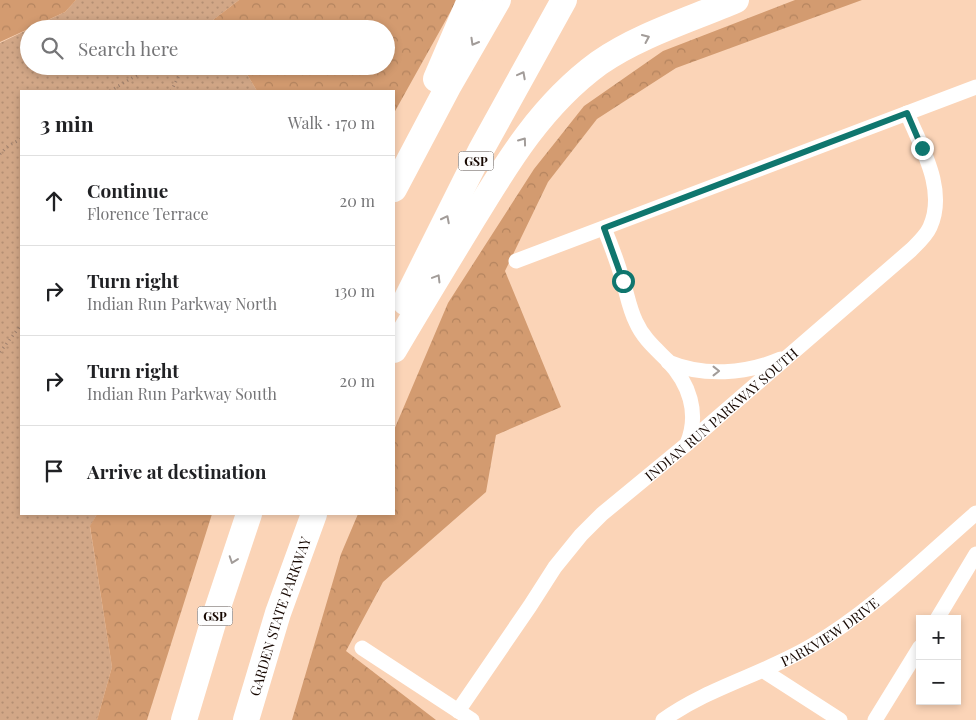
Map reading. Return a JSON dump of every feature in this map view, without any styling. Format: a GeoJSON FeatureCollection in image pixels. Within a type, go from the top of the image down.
{"type":"FeatureCollection","features":[{"type":"Feature","properties":{"kind":"highway"},"geometry":{"type":"LineString","coordinates":[[395,173],[470,0]]}},
{"type":"Feature","properties":{"kind":"highway"},"geometry":{"type":"LineString","coordinates":[[395,187],[498,0]]}},
{"type":"Feature","properties":{"kind":"highway","name":"GSP"},"geometry":{"type":"LineString","coordinates":[[395,323],[482,150],[564,0]]}},
{"type":"Feature","properties":{"kind":"highway"},"geometry":{"type":"LineString","coordinates":[[395,348],[500,173],[530,131],[556,101],[582,76],[622,50],[736,0]]}},
{"type":"Feature","properties":{"kind":"highway","name":"GSP"},"geometry":{"type":"LineString","coordinates":[[184,720],[216,613],[250,515]]}},
{"type":"Feature","properties":{"kind":"highway","name":"GARDEN STATE PARKWAY"},"geometry":{"type":"LineString","coordinates":[[246,720],[278,613],[314,515]]}},
{"type":"Feature","properties":{"kind":"street"},"geometry":{"type":"LineString","coordinates":[[516,261],[976,87]]}},
{"type":"Feature","properties":{"kind":"street","name":"INDIAN RUN PARKWAY SOUTH"},"geometry":{"type":"LineString","coordinates":[[458,711],[551,573],[571,546],[602,514],[793,353],[911,250],[926,234],[935,208],[935,186],[929,166],[907,113]]}},
{"type":"Feature","properties":{"kind":"street"},"geometry":{"type":"LineString","coordinates":[[604,228],[635,320],[645,338],[668,362],[686,387],[692,408],[692,428],[687,444]]}},
{"type":"Feature","properties":{"kind":"street"},"geometry":{"type":"LineString","coordinates":[[668,362],[701,371],[726,371],[765,365],[793,353]]}},
{"type":"Feature","properties":{"kind":"street","name":"PARKVIEW DRIVE"},"geometry":{"type":"LineString","coordinates":[[663,720],[702,696],[764,671],[815,644],[853,618],[976,513]]}},
{"type":"Feature","properties":{"kind":"street"},"geometry":{"type":"LineString","coordinates":[[939,615],[976,554]]}},
{"type":"Feature","properties":{"kind":"street"},"geometry":{"type":"LineString","coordinates":[[362,648],[472,720]]}},
{"type":"Feature","properties":{"kind":"street"},"geometry":{"type":"LineString","coordinates":[[875,720],[916,653]]}},
{"type":"Feature","properties":{"kind":"street"},"geometry":{"type":"LineString","coordinates":[[764,671],[840,720]]}},
{"type":"Feature","properties":{"kind":"path"},"geometry":{"type":"LineString","coordinates":[[112,90],[137,75]]}},
{"type":"Feature","properties":{"kind":"path"},"geometry":{"type":"LineString","coordinates":[[172,90],[179,75]]}},
{"type":"Feature","properties":{"kind":"path"},"geometry":{"type":"LineString","coordinates":[[0,154],[8,146],[20,140]]}},
{"type":"Feature","properties":{"kind":"path"},"geometry":{"type":"LineString","coordinates":[[0,352],[20,326]]}},
{"type":"Feature","properties":{"kind":"shaded area"},"geometry":{"type":"Polygon","coordinates":[[[76,0],[239,0],[213,20],[48,20],[65,12],[76,0]]]}},
{"type":"Feature","properties":{"kind":"shaded area"},"geometry":{"type":"Polygon","coordinates":[[[20,33],[20,75],[247,75],[256,90],[20,90],[20,515],[96,515],[90,527],[112,667],[97,720],[0,720],[0,43],[20,33]]]}},
{"type":"Feature","properties":{"kind":"green space"},"geometry":{"type":"Polygon","coordinates":[[[0,0],[76,0],[65,12],[48,20],[20,20],[20,33],[0,42],[0,0]]]}},
{"type":"Feature","properties":{"kind":"green space"},"geometry":{"type":"Polygon","coordinates":[[[239,0],[457,0],[395,111],[395,90],[256,90],[247,75],[395,75],[395,20],[213,20],[239,0]]]}},
{"type":"Feature","properties":{"kind":"green space"},"geometry":{"type":"Polygon","coordinates":[[[795,0],[862,0],[676,68],[597,119],[548,182],[505,271],[561,407],[496,435],[486,492],[383,582],[346,651],[436,720],[292,720],[341,554],[358,515],[395,515],[395,428],[448,303],[534,169],[584,106],[663,51],[795,0]]]}},
{"type":"Feature","properties":{"kind":"green space"},"geometry":{"type":"Polygon","coordinates":[[[96,515],[212,515],[147,720],[97,720],[112,667],[90,526],[96,515]]]}},
{"type":"Feature","properties":{"kind":"route"},"geometry":{"type":"LineString","coordinates":[[623,281],[604,228],[907,113],[922,148]]}}]}
